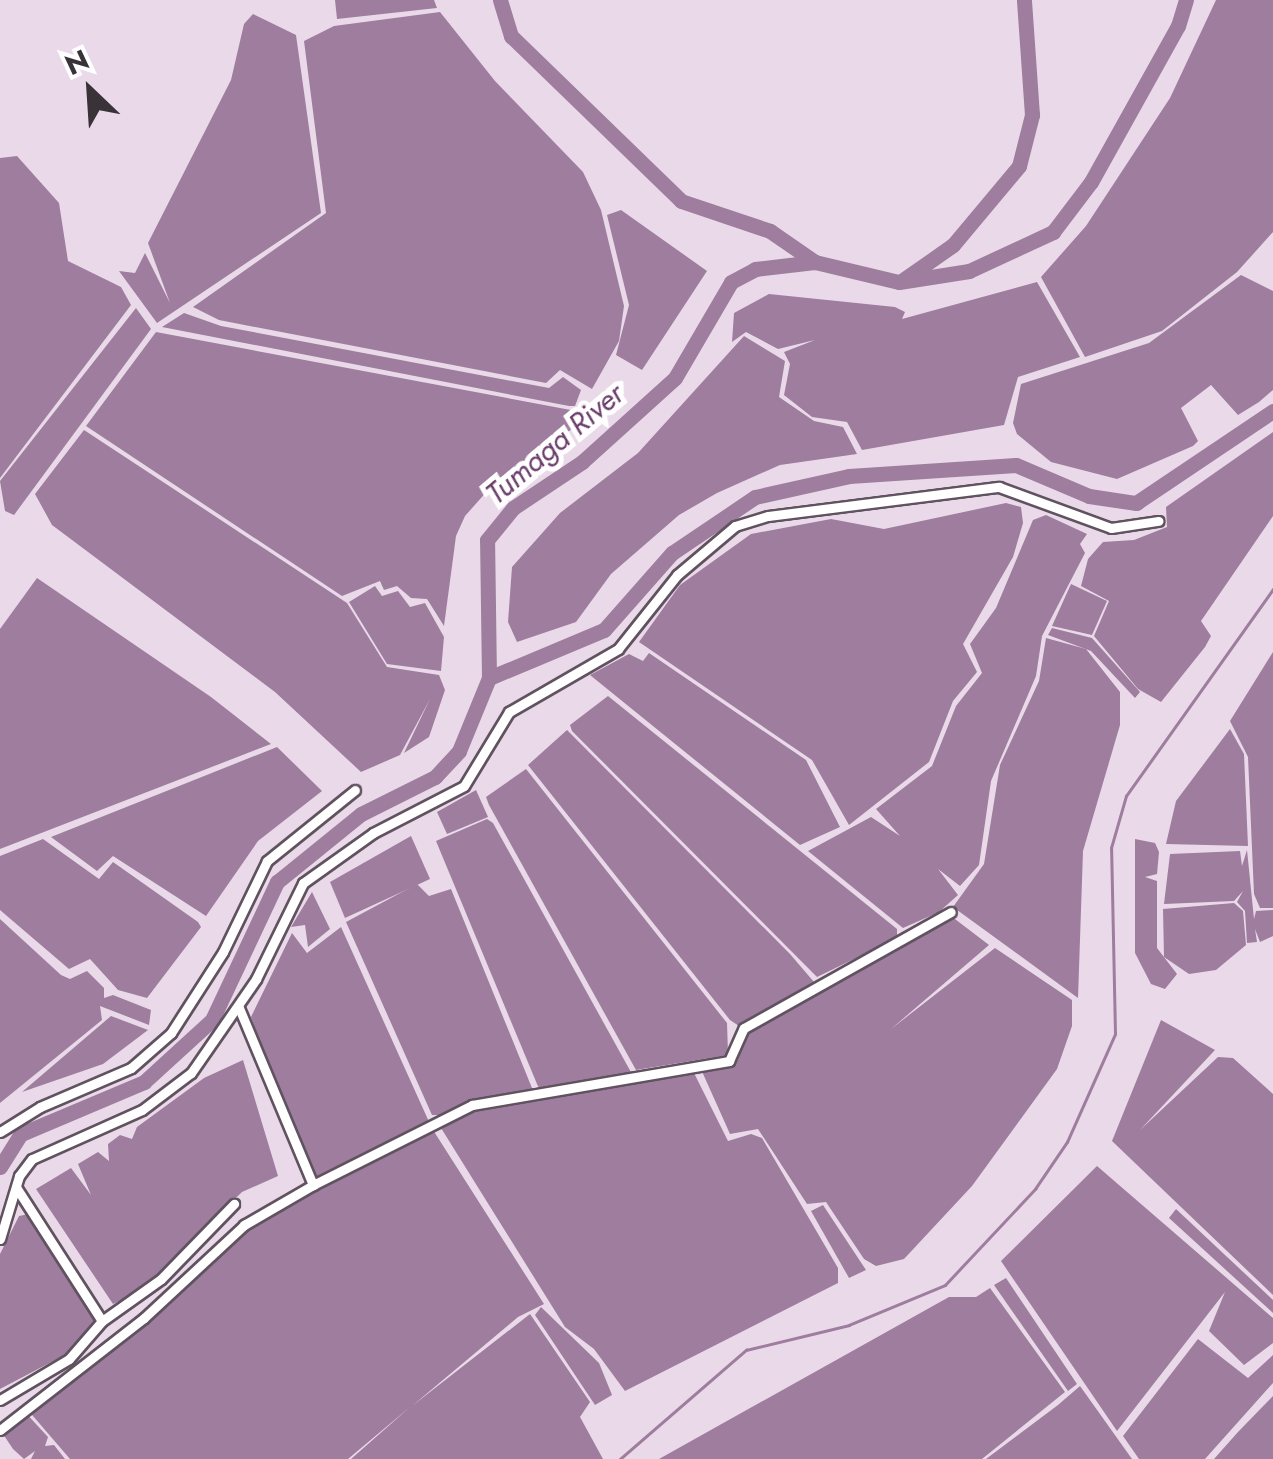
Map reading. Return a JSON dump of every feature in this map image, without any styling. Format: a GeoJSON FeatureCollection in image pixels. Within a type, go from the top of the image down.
{"type":"FeatureCollection","features":[{"type":"Feature","properties":{"kind":"street"},"geometry":{"type":"LineString","coordinates":[[0,1239],[24,1167],[42,1152],[125,1119],[182,1082],[239,1008],[303,883],[373,833],[464,786],[508,712],[618,649],[686,565],[734,526],[768,516],[998,487],[1110,528],[1158,521]]}},
{"type":"Feature","properties":{"kind":"street"},"geometry":{"type":"LineString","coordinates":[[0,1132],[151,1053],[193,1006],[267,862],[354,790]]}},
{"type":"Feature","properties":{"kind":"street"},"geometry":{"type":"LineString","coordinates":[[0,1430],[130,1329],[244,1224],[312,1185],[472,1105],[729,1061],[744,1028],[951,912]]}},
{"type":"Feature","properties":{"kind":"street"},"geometry":{"type":"LineString","coordinates":[[239,1008],[312,1185]]}},
{"type":"Feature","properties":{"kind":"street"},"geometry":{"type":"LineString","coordinates":[[16,1188],[102,1321]]}},
{"type":"Feature","properties":{"kind":"street"},"geometry":{"type":"LineString","coordinates":[[0,1400],[70,1359],[102,1321],[162,1279],[234,1204]]}},
{"type":"Feature","properties":{"kind":"shaded area"},"geometry":{"type":"Polygon","coordinates":[[[335,0],[434,0],[437,8],[337,19],[335,0]]]}},
{"type":"Feature","properties":{"kind":"shaded area"},"geometry":{"type":"Polygon","coordinates":[[[1216,0],[1273,0],[1273,232],[1237,272],[1162,331],[1085,357],[1041,277],[1086,226],[1170,98],[1216,0]]]}},
{"type":"Feature","properties":{"kind":"shaded area"},"geometry":{"type":"Polygon","coordinates":[[[440,12],[495,81],[583,172],[601,210],[624,306],[619,341],[592,389],[560,370],[546,383],[219,320],[193,307],[326,213],[304,41],[334,26],[440,12]]]}},
{"type":"Feature","properties":{"kind":"shaded area"},"geometry":{"type":"Polygon","coordinates":[[[253,14],[296,35],[321,213],[157,323],[119,271],[135,273],[145,253],[170,303],[148,243],[231,80],[244,24],[253,14]]]}},
{"type":"Feature","properties":{"kind":"shaded area"},"geometry":{"type":"Polygon","coordinates":[[[17,156],[59,203],[68,261],[121,287],[131,305],[0,478],[0,158],[17,156]]]}},
{"type":"Feature","properties":{"kind":"shaded area"},"geometry":{"type":"Polygon","coordinates":[[[621,210],[707,271],[642,370],[616,355],[629,305],[607,215],[621,210]]]}},
{"type":"Feature","properties":{"kind":"shaded area"},"geometry":{"type":"Polygon","coordinates":[[[1241,275],[1273,291],[1273,390],[1259,402],[1238,415],[1211,385],[1181,408],[1198,441],[1193,446],[1117,479],[1051,462],[1017,434],[1013,423],[1021,384],[1149,343],[1241,275]]]}},
{"type":"Feature","properties":{"kind":"shaded area"},"geometry":{"type":"Polygon","coordinates":[[[1037,282],[1080,357],[1018,377],[1004,425],[862,450],[847,422],[812,417],[784,395],[790,364],[784,352],[815,340],[778,349],[746,332],[732,342],[734,313],[769,294],[895,307],[905,312],[902,319],[1037,282]]]}},
{"type":"Feature","properties":{"kind":"shaded area"},"geometry":{"type":"Polygon","coordinates":[[[136,308],[151,329],[14,515],[5,511],[0,481],[136,308]]]}},
{"type":"Feature","properties":{"kind":"shaded area"},"geometry":{"type":"Polygon","coordinates":[[[184,313],[221,326],[549,388],[563,377],[581,390],[575,406],[569,406],[162,327],[184,313]]]}},
{"type":"Feature","properties":{"kind":"shaded area"},"geometry":{"type":"Polygon","coordinates":[[[156,332],[576,411],[573,423],[581,423],[497,480],[465,516],[456,536],[444,626],[427,599],[411,598],[397,586],[384,590],[380,581],[342,596],[86,426],[156,332]]]}},
{"type":"Feature","properties":{"kind":"shaded area"},"geometry":{"type":"Polygon","coordinates":[[[744,336],[785,361],[779,397],[814,421],[843,427],[857,454],[780,465],[717,493],[679,515],[611,574],[576,622],[517,642],[508,622],[512,567],[560,513],[638,453],[744,336]]]}},
{"type":"Feature","properties":{"kind":"shaded area"},"geometry":{"type":"Polygon","coordinates":[[[84,430],[347,603],[387,667],[439,675],[445,690],[429,737],[404,753],[430,699],[400,755],[361,772],[275,692],[52,525],[35,494],[84,430]]]}},
{"type":"Feature","properties":{"kind":"shaded area"},"geometry":{"type":"Polygon","coordinates":[[[1273,432],[1273,516],[1201,621],[1211,636],[1205,647],[1161,702],[1138,689],[1094,636],[1109,601],[1081,586],[1088,559],[1103,542],[1134,540],[1167,527],[1166,507],[1273,432]]]}},
{"type":"Feature","properties":{"kind":"shaded area"},"geometry":{"type":"Polygon","coordinates":[[[1006,503],[1021,507],[1023,523],[1013,557],[963,644],[977,672],[953,701],[929,762],[849,825],[812,760],[639,642],[680,585],[751,534],[831,519],[884,529],[1006,503]]]}},
{"type":"Feature","properties":{"kind":"shaded area"},"geometry":{"type":"Polygon","coordinates":[[[1046,515],[1087,534],[1080,544],[1085,553],[1042,636],[1036,676],[991,781],[979,865],[960,886],[938,869],[958,895],[939,912],[903,928],[808,851],[871,817],[900,836],[876,809],[932,766],[956,706],[982,673],[970,644],[996,608],[1033,520],[1046,515]]]}},
{"type":"Feature","properties":{"kind":"shaded area"},"geometry":{"type":"Polygon","coordinates":[[[37,578],[211,697],[271,744],[0,849],[0,629],[37,578]]]}},
{"type":"Feature","properties":{"kind":"shaded area"},"geometry":{"type":"Polygon","coordinates":[[[1071,584],[1107,601],[1092,635],[1052,626],[1071,584]]]}},
{"type":"Feature","properties":{"kind":"shaded area"},"geometry":{"type":"Polygon","coordinates":[[[375,586],[382,596],[398,591],[410,607],[425,603],[444,637],[441,671],[387,664],[349,602],[375,586]]]}},
{"type":"Feature","properties":{"kind":"shaded area"},"geometry":{"type":"Polygon","coordinates":[[[1052,628],[1092,638],[1140,692],[1135,698],[1091,651],[1048,635],[1052,628]]]}},
{"type":"Feature","properties":{"kind":"shaded area"},"geometry":{"type":"Polygon","coordinates":[[[1046,638],[1086,649],[1120,692],[1120,725],[1083,851],[1078,998],[953,907],[984,864],[1000,765],[1039,681],[1046,638]]]}},
{"type":"Feature","properties":{"kind":"shaded area"},"geometry":{"type":"Polygon","coordinates":[[[1273,652],[1273,908],[1260,908],[1254,894],[1248,757],[1230,721],[1273,652]]]}},
{"type":"Feature","properties":{"kind":"shaded area"},"geometry":{"type":"Polygon","coordinates":[[[649,653],[806,760],[840,827],[800,845],[590,675],[629,654],[643,661],[649,653]]]}},
{"type":"Feature","properties":{"kind":"shaded area"},"geometry":{"type":"Polygon","coordinates":[[[608,696],[897,929],[897,938],[817,977],[572,731],[570,725],[608,696]]]}},
{"type":"Feature","properties":{"kind":"shaded area"},"geometry":{"type":"Polygon","coordinates":[[[1230,729],[1244,754],[1248,846],[1166,844],[1176,801],[1230,729]]]}},
{"type":"Feature","properties":{"kind":"shaded area"},"geometry":{"type":"Polygon","coordinates":[[[567,730],[814,982],[739,1026],[730,1020],[528,765],[567,730]]]}},
{"type":"Feature","properties":{"kind":"shaded area"},"geometry":{"type":"Polygon","coordinates":[[[277,747],[322,791],[258,841],[206,916],[113,856],[97,871],[51,837],[277,747]]]}},
{"type":"Feature","properties":{"kind":"shaded area"},"geometry":{"type":"Polygon","coordinates":[[[526,769],[727,1023],[728,1055],[636,1070],[486,797],[526,769]]]}},
{"type":"Feature","properties":{"kind":"shaded area"},"geometry":{"type":"Polygon","coordinates":[[[476,790],[488,817],[447,834],[437,812],[476,790]]]}},
{"type":"Feature","properties":{"kind":"shaded area"},"geometry":{"type":"Polygon","coordinates":[[[487,819],[493,823],[632,1074],[540,1090],[436,841],[487,819]]]}},
{"type":"Feature","properties":{"kind":"shaded area"},"geometry":{"type":"Polygon","coordinates":[[[411,836],[430,879],[345,918],[330,882],[411,836]]]}},
{"type":"Feature","properties":{"kind":"shaded area"},"geometry":{"type":"Polygon","coordinates":[[[43,839],[99,879],[113,862],[198,922],[201,927],[147,998],[118,990],[90,959],[69,969],[0,910],[0,856],[43,839]]]}},
{"type":"Feature","properties":{"kind":"shaded area"},"geometry":{"type":"Polygon","coordinates":[[[1135,839],[1155,843],[1159,852],[1157,874],[1145,877],[1157,881],[1157,948],[1177,974],[1165,989],[1151,984],[1135,953],[1135,839]]]}},
{"type":"Feature","properties":{"kind":"shaded area"},"geometry":{"type":"Polygon","coordinates":[[[1247,850],[1254,919],[1256,911],[1273,910],[1273,936],[1260,942],[1255,929],[1257,942],[1247,943],[1245,911],[1237,902],[1243,891],[1234,901],[1164,904],[1170,854],[1240,851],[1242,866],[1247,850]]]}},
{"type":"Feature","properties":{"kind":"shaded area"},"geometry":{"type":"Polygon","coordinates":[[[417,884],[429,896],[451,889],[534,1093],[475,1099],[447,1115],[432,1115],[346,922],[417,884]]]}},
{"type":"Feature","properties":{"kind":"shaded area"},"geometry":{"type":"Polygon","coordinates":[[[312,892],[330,929],[308,947],[305,925],[291,927],[312,892]]]}},
{"type":"Feature","properties":{"kind":"shaded area"},"geometry":{"type":"Polygon","coordinates":[[[1234,903],[1243,911],[1246,945],[1216,970],[1189,974],[1164,957],[1163,909],[1234,903]]]}},
{"type":"Feature","properties":{"kind":"shaded area"},"geometry":{"type":"Polygon","coordinates":[[[951,916],[989,945],[891,1029],[995,948],[1072,1000],[1072,1026],[1057,1069],[972,1186],[904,1259],[876,1266],[864,1259],[826,1202],[807,1204],[758,1129],[730,1134],[700,1067],[736,1060],[750,1026],[951,916]]]}},
{"type":"Feature","properties":{"kind":"shaded area"},"geometry":{"type":"Polygon","coordinates":[[[0,919],[61,975],[70,979],[87,971],[104,988],[104,998],[113,995],[151,1010],[149,1025],[100,1006],[102,1020],[0,1103],[0,919]]]}},
{"type":"Feature","properties":{"kind":"shaded area"},"geometry":{"type":"Polygon","coordinates":[[[341,927],[430,1124],[317,1177],[301,1155],[251,1017],[292,933],[307,953],[341,927]]]}},
{"type":"Feature","properties":{"kind":"shaded area"},"geometry":{"type":"Polygon","coordinates":[[[111,1016],[148,1030],[103,1064],[22,1092],[111,1016]]]}},
{"type":"Feature","properties":{"kind":"shaded area"},"geometry":{"type":"Polygon","coordinates":[[[1161,1020],[1215,1050],[1140,1130],[1218,1057],[1233,1058],[1273,1094],[1273,1295],[1112,1141],[1161,1020]]]}},
{"type":"Feature","properties":{"kind":"shaded area"},"geometry":{"type":"Polygon","coordinates":[[[243,1060],[278,1176],[242,1192],[142,1290],[113,1304],[36,1189],[71,1168],[91,1195],[78,1164],[98,1152],[109,1161],[108,1144],[120,1135],[132,1139],[137,1127],[204,1078],[243,1060]]]}},
{"type":"Feature","properties":{"kind":"shaded area"},"geometry":{"type":"Polygon","coordinates":[[[693,1071],[728,1141],[751,1134],[762,1138],[838,1268],[838,1283],[625,1391],[594,1349],[565,1327],[441,1128],[480,1104],[693,1071]]]}},
{"type":"Feature","properties":{"kind":"shaded area"},"geometry":{"type":"Polygon","coordinates":[[[433,1130],[544,1304],[518,1317],[412,1406],[530,1314],[590,1402],[580,1417],[603,1459],[351,1459],[410,1407],[348,1459],[70,1459],[27,1409],[248,1221],[433,1130]]]}},
{"type":"Feature","properties":{"kind":"shaded area"},"geometry":{"type":"Polygon","coordinates":[[[1097,1166],[1273,1318],[1273,1343],[1244,1365],[1209,1331],[1225,1292],[1117,1431],[1001,1261],[1097,1166]]]}},
{"type":"Feature","properties":{"kind":"shaded area"},"geometry":{"type":"Polygon","coordinates":[[[823,1205],[866,1270],[849,1278],[811,1211],[823,1205]]]}},
{"type":"Feature","properties":{"kind":"shaded area"},"geometry":{"type":"Polygon","coordinates":[[[1176,1209],[1273,1300],[1273,1313],[1169,1218],[1176,1209]]]}},
{"type":"Feature","properties":{"kind":"shaded area"},"geometry":{"type":"Polygon","coordinates":[[[29,1214],[99,1318],[78,1348],[0,1389],[0,1254],[19,1216],[29,1214]]]}},
{"type":"Feature","properties":{"kind":"shaded area"},"geometry":{"type":"Polygon","coordinates":[[[1006,1278],[1077,1384],[1068,1391],[994,1285],[1006,1278]]]}},
{"type":"Feature","properties":{"kind":"shaded area"},"geometry":{"type":"Polygon","coordinates":[[[990,1288],[1065,1392],[982,1459],[659,1459],[949,1297],[976,1297],[990,1288]]]}},
{"type":"Feature","properties":{"kind":"shaded area"},"geometry":{"type":"Polygon","coordinates":[[[541,1307],[599,1363],[612,1395],[595,1405],[535,1315],[541,1307]]]}},
{"type":"Feature","properties":{"kind":"shaded area"},"geometry":{"type":"Polygon","coordinates":[[[1198,1339],[1248,1378],[1273,1355],[1273,1383],[1205,1459],[1139,1459],[1123,1436],[1198,1339]]]}},
{"type":"Feature","properties":{"kind":"shaded area"},"geometry":{"type":"Polygon","coordinates":[[[1080,1386],[1132,1459],[986,1459],[1058,1405],[1080,1386]]]}},
{"type":"Feature","properties":{"kind":"shaded area"},"geometry":{"type":"Polygon","coordinates":[[[1273,1396],[1273,1459],[1214,1459],[1238,1432],[1273,1396]]]}},
{"type":"Feature","properties":{"kind":"shaded area"},"geometry":{"type":"Polygon","coordinates":[[[23,1410],[48,1437],[45,1446],[54,1445],[65,1459],[31,1459],[35,1451],[24,1459],[13,1449],[1,1431],[23,1410]]]}},
{"type":"Feature","properties":{"kind":"waterway"},"geometry":{"type":"LineString","coordinates":[[500,0],[511,36],[681,201],[770,231],[815,262]]}},
{"type":"Feature","properties":{"kind":"waterway"},"geometry":{"type":"LineString","coordinates":[[903,280],[953,245],[1019,166],[1032,115],[1024,0]]}},
{"type":"Feature","properties":{"kind":"waterway","name":"Tumaga River"},"geometry":{"type":"LineString","coordinates":[[0,1167],[21,1134],[144,1082],[212,1020],[277,882],[361,814],[435,777],[459,751],[489,678],[487,540],[513,508],[582,462],[675,378],[731,282],[755,269],[815,262],[899,282],[969,271],[1053,232],[1091,182],[1178,26],[1186,0]]}},
{"type":"Feature","properties":{"kind":"waterway","name":"Tumaga River"},"geometry":{"type":"LineString","coordinates":[[489,678],[604,630],[672,553],[755,497],[849,476],[1016,465],[1089,496],[1136,503],[1273,411]]}},
{"type":"Feature","properties":{"kind":"waterway"},"geometry":{"type":"LineString","coordinates":[[620,1459],[746,1350],[849,1325],[945,1285],[1035,1189],[1067,1142],[1115,1034],[1111,848],[1126,796],[1273,589]]}}]}
